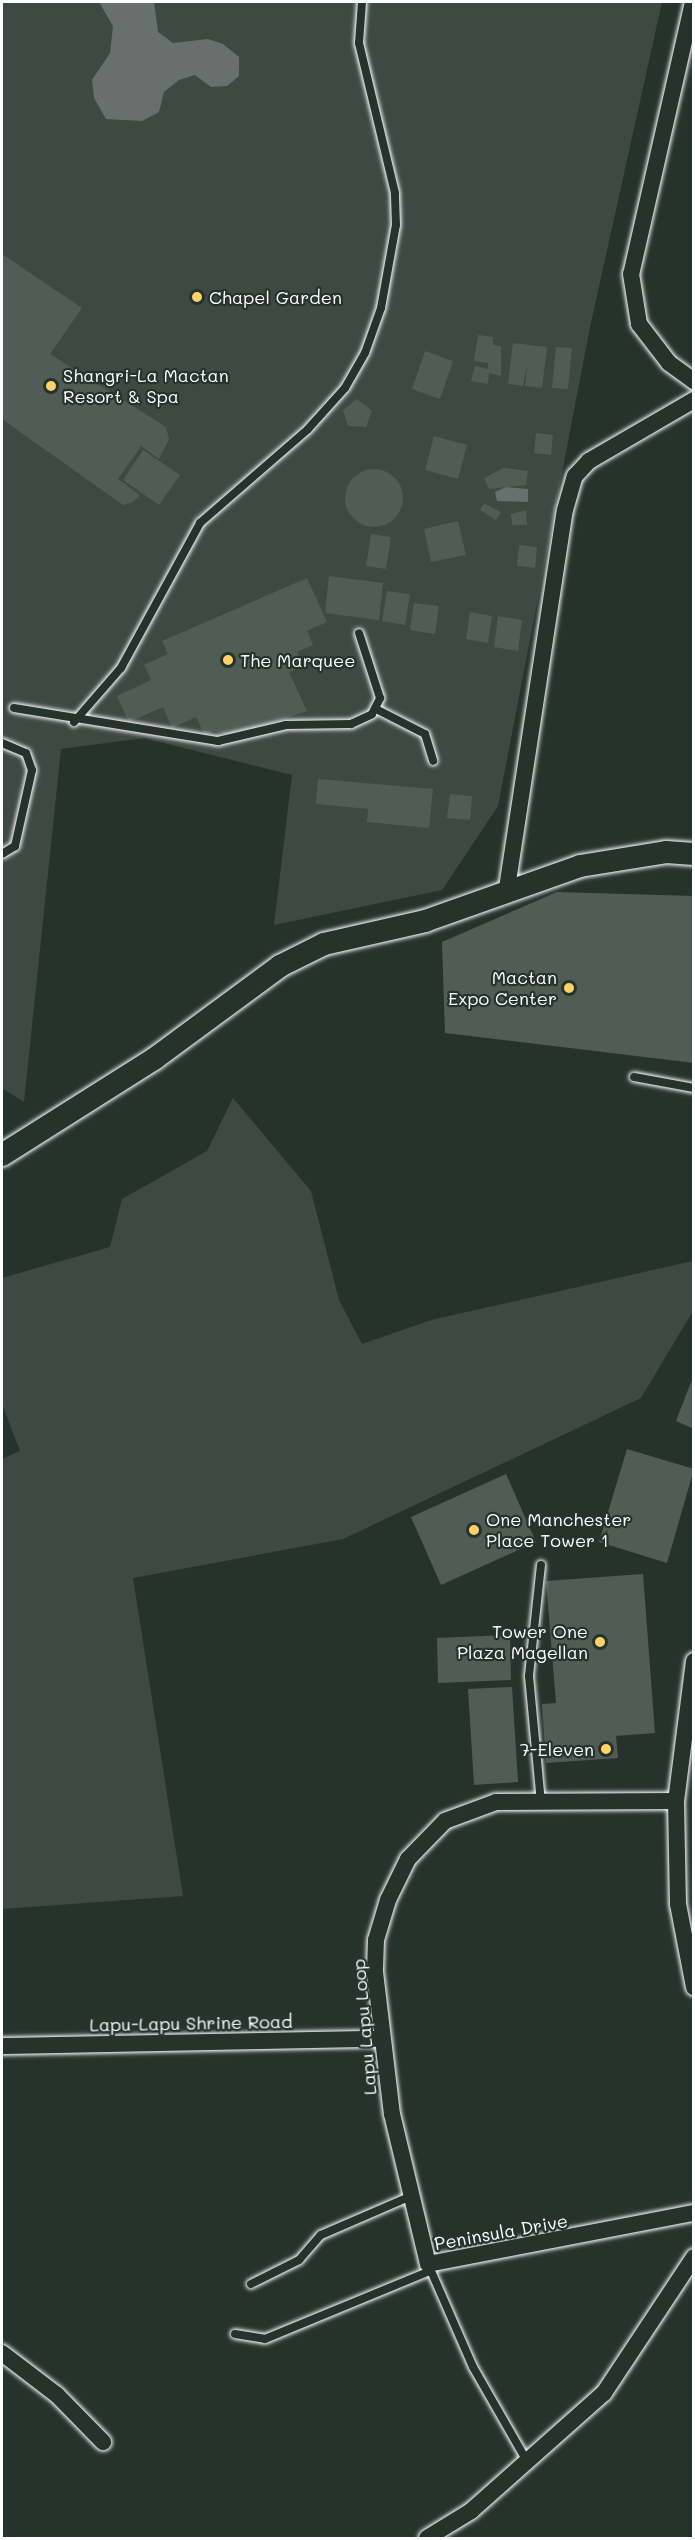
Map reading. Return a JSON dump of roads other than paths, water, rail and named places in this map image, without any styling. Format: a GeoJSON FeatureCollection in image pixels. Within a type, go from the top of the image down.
{"type":"FeatureCollection","features":[{"type":"Feature","properties":{"kind":"street"},"geometry":{"type":"LineString","coordinates":[[693,2],[631,274],[639,324],[669,363],[693,381]]}},
{"type":"Feature","properties":{"kind":"street"},"geometry":{"type":"LineString","coordinates":[[507,888],[565,510],[575,476],[589,461],[693,400]]}},
{"type":"Feature","properties":{"kind":"street"},"geometry":{"type":"LineString","coordinates":[[2,1155],[154,1059],[280,966],[324,944],[425,921],[507,888],[580,866],[666,852],[693,854]]}},
{"type":"Feature","properties":{"kind":"street"},"geometry":{"type":"LineString","coordinates":[[693,1661],[676,1801],[678,1905],[693,1987]]}},
{"type":"Feature","properties":{"kind":"street","name":"Lapu Lapu Loop"},"geometry":{"type":"LineString","coordinates":[[429,2268],[411,2196],[381,2039],[376,1940],[408,1858],[445,1821],[496,1802],[676,1801]]}},
{"type":"Feature","properties":{"kind":"street","name":"Lapu-Lapu Shrine Road"},"geometry":{"type":"LineString","coordinates":[[2,2046],[381,2039]]}},
{"type":"Feature","properties":{"kind":"street","name":"Peninsula Drive"},"geometry":{"type":"LineString","coordinates":[[429,2268],[693,2213]]}},
{"type":"Feature","properties":{"kind":"street"},"geometry":{"type":"LineString","coordinates":[[427,2538],[471,2511],[528,2464],[604,2393],[693,2257]]}},
{"type":"Feature","properties":{"kind":"street"},"geometry":{"type":"LineString","coordinates":[[2,2354],[57,2395],[103,2442]]}},
{"type":"Feature","properties":{"kind":"lane"},"geometry":{"type":"LineString","coordinates":[[74,722],[118,673],[200,523],[330,406],[354,373],[374,329],[396,209],[363,68],[362,2]]}},
{"type":"Feature","properties":{"kind":"lane"},"geometry":{"type":"LineString","coordinates":[[14,708],[74,722],[227,741],[286,725],[351,724],[376,709],[380,692],[359,633]]}},
{"type":"Feature","properties":{"kind":"lane"},"geometry":{"type":"LineString","coordinates":[[376,709],[425,734],[433,761]]}},
{"type":"Feature","properties":{"kind":"lane"},"geometry":{"type":"LineString","coordinates":[[2,742],[26,753],[32,770],[15,846],[2,854]]}},
{"type":"Feature","properties":{"kind":"lane"},"geometry":{"type":"LineString","coordinates":[[634,1077],[693,1088]]}},
{"type":"Feature","properties":{"kind":"lane"},"geometry":{"type":"LineString","coordinates":[[541,1565],[529,1676],[541,1802]]}},
{"type":"Feature","properties":{"kind":"lane"},"geometry":{"type":"LineString","coordinates":[[251,2284],[298,2260],[321,2235],[411,2196]]}},
{"type":"Feature","properties":{"kind":"lane"},"geometry":{"type":"LineString","coordinates":[[235,2334],[265,2339],[429,2268]]}},
{"type":"Feature","properties":{"kind":"lane","name":"Peninsula Drive"},"geometry":{"type":"LineString","coordinates":[[429,2268],[473,2367],[528,2464]]}},
{"type":"Feature","properties":{"kind":"place","name":"Chapel Garden"},"geometry":{"type":"Point","coordinates":[197,297]}},
{"type":"Feature","properties":{"kind":"place","name":"Shangri-La Mactan Resort & Spa"},"geometry":{"type":"Point","coordinates":[51,386]}},
{"type":"Feature","properties":{"kind":"place","name":"The Marquee"},"geometry":{"type":"Point","coordinates":[228,660]}},
{"type":"Feature","properties":{"kind":"place","name":"Mactan Expo Center"},"geometry":{"type":"Point","coordinates":[569,988]}},
{"type":"Feature","properties":{"kind":"place","name":"One Manchester Place Tower 1"},"geometry":{"type":"Point","coordinates":[474,1530]}},
{"type":"Feature","properties":{"kind":"place","name":"Tower One Plaza Magellan"},"geometry":{"type":"Point","coordinates":[600,1642]}},
{"type":"Feature","properties":{"kind":"place","name":"7-Eleven"},"geometry":{"type":"Point","coordinates":[606,1749]}}]}
